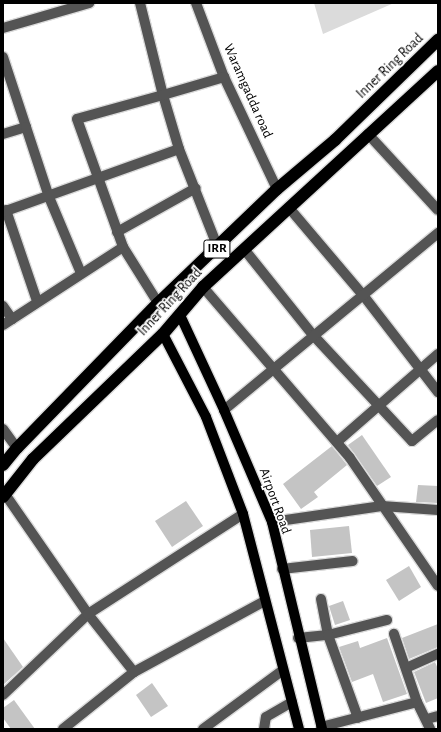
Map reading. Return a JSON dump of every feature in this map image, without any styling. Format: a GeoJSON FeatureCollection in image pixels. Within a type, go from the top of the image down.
{"type":"FeatureCollection","features":[{"type":"Feature","properties":{"kind":"highway","name":"Inner Ring Road"},"geometry":{"type":"LineString","coordinates":[[3,465],[17,448],[158,303],[218,248],[277,189],[335,140],[438,40]]}},
{"type":"Feature","properties":{"kind":"highway"},"geometry":{"type":"LineString","coordinates":[[425,53],[438,69]]}},
{"type":"Feature","properties":{"kind":"highway","name":"Inner Ring Road"},"geometry":{"type":"LineString","coordinates":[[4,496],[33,459],[163,334],[203,287],[290,209],[438,69]]}},
{"type":"Feature","properties":{"kind":"main road","name":"Airport Road"},"geometry":{"type":"LineString","coordinates":[[180,315],[224,410],[272,522],[298,638],[321,728]]}},
{"type":"Feature","properties":{"kind":"main road"},"geometry":{"type":"LineString","coordinates":[[163,334],[206,417],[243,514],[299,729]]}},
{"type":"Feature","properties":{"kind":"street"},"geometry":{"type":"LineString","coordinates":[[3,28],[89,3]]}},
{"type":"Feature","properties":{"kind":"street"},"geometry":{"type":"LineString","coordinates":[[140,3],[163,95],[179,149],[196,188],[218,248]]}},
{"type":"Feature","properties":{"kind":"street","name":"Waramgadda road"},"geometry":{"type":"LineString","coordinates":[[196,3],[224,77],[277,189]]}},
{"type":"Feature","properties":{"kind":"street"},"geometry":{"type":"LineString","coordinates":[[3,57],[49,197],[81,273]]}},
{"type":"Feature","properties":{"kind":"street"},"geometry":{"type":"LineString","coordinates":[[158,303],[123,247],[97,179],[77,119],[224,77]]}},
{"type":"Feature","properties":{"kind":"street"},"geometry":{"type":"LineString","coordinates":[[3,134],[26,127]]}},
{"type":"Feature","properties":{"kind":"street"},"geometry":{"type":"LineString","coordinates":[[368,134],[438,210]]}},
{"type":"Feature","properties":{"kind":"street"},"geometry":{"type":"LineString","coordinates":[[37,301],[4,211],[49,197],[179,149]]}},
{"type":"Feature","properties":{"kind":"street"},"geometry":{"type":"LineString","coordinates":[[117,232],[196,188]]}},
{"type":"Feature","properties":{"kind":"street"},"geometry":{"type":"LineString","coordinates":[[290,209],[363,295],[438,392]]}},
{"type":"Feature","properties":{"kind":"street"},"geometry":{"type":"LineString","coordinates":[[224,410],[313,335],[438,234]]}},
{"type":"Feature","properties":{"kind":"street"},"geometry":{"type":"LineString","coordinates":[[3,306],[7,322],[37,301],[123,247]]}},
{"type":"Feature","properties":{"kind":"street"},"geometry":{"type":"LineString","coordinates":[[244,249],[313,335],[412,441],[438,420]]}},
{"type":"Feature","properties":{"kind":"street"},"geometry":{"type":"LineString","coordinates":[[203,287],[337,442],[438,586]]}},
{"type":"Feature","properties":{"kind":"street"},"geometry":{"type":"LineString","coordinates":[[337,442],[438,354]]}},
{"type":"Feature","properties":{"kind":"street"},"geometry":{"type":"LineString","coordinates":[[3,429],[17,448]]}},
{"type":"Feature","properties":{"kind":"street"},"geometry":{"type":"LineString","coordinates":[[4,496],[88,614],[134,672]]}},
{"type":"Feature","properties":{"kind":"street"},"geometry":{"type":"LineString","coordinates":[[272,522],[382,506],[438,510]]}},
{"type":"Feature","properties":{"kind":"street"},"geometry":{"type":"LineString","coordinates":[[3,695],[88,614],[243,514]]}},
{"type":"Feature","properties":{"kind":"street"},"geometry":{"type":"LineString","coordinates":[[282,570],[353,561]]}},
{"type":"Feature","properties":{"kind":"street"},"geometry":{"type":"LineString","coordinates":[[321,599],[328,635],[358,718]]}},
{"type":"Feature","properties":{"kind":"street"},"geometry":{"type":"LineString","coordinates":[[63,729],[134,672],[265,601]]}},
{"type":"Feature","properties":{"kind":"street"},"geometry":{"type":"LineString","coordinates":[[298,638],[328,635],[387,620]]}},
{"type":"Feature","properties":{"kind":"street"},"geometry":{"type":"LineString","coordinates":[[394,634],[417,702],[428,724],[438,716]]}},
{"type":"Feature","properties":{"kind":"street"},"geometry":{"type":"LineString","coordinates":[[406,668],[438,654]]}},
{"type":"Feature","properties":{"kind":"street"},"geometry":{"type":"LineString","coordinates":[[203,729],[283,670]]}},
{"type":"Feature","properties":{"kind":"street"},"geometry":{"type":"LineString","coordinates":[[264,729],[266,717],[292,702]]}},
{"type":"Feature","properties":{"kind":"street"},"geometry":{"type":"LineString","coordinates":[[321,728],[417,702]]}},
{"type":"Feature","properties":{"kind":"shaded area"},"geometry":{"type":"Polygon","coordinates":[[[314,3],[394,3],[323,34],[314,3]]]}},
{"type":"Feature","properties":{"kind":"building"},"geometry":{"type":"Polygon","coordinates":[[[362,435],[391,477],[377,486],[348,445],[362,435]]]}},
{"type":"Feature","properties":{"kind":"building"},"geometry":{"type":"Polygon","coordinates":[[[332,446],[347,465],[314,492],[318,497],[301,509],[283,484],[332,446]]]}},
{"type":"Feature","properties":{"kind":"building"},"geometry":{"type":"Polygon","coordinates":[[[418,485],[438,486],[438,503],[416,502],[418,485]]]}},
{"type":"Feature","properties":{"kind":"building"},"geometry":{"type":"Polygon","coordinates":[[[186,501],[203,526],[172,547],[155,521],[186,501]]]}},
{"type":"Feature","properties":{"kind":"building"},"geometry":{"type":"Polygon","coordinates":[[[349,526],[352,553],[312,557],[310,530],[349,526]]]}},
{"type":"Feature","properties":{"kind":"building"},"geometry":{"type":"Polygon","coordinates":[[[409,566],[421,587],[399,601],[386,580],[409,566]]]}},
{"type":"Feature","properties":{"kind":"building"},"geometry":{"type":"Polygon","coordinates":[[[343,601],[350,620],[335,625],[329,606],[343,601]]]}},
{"type":"Feature","properties":{"kind":"building"},"geometry":{"type":"Polygon","coordinates":[[[438,624],[438,647],[409,659],[402,638],[438,624]]]}},
{"type":"Feature","properties":{"kind":"building"},"geometry":{"type":"Polygon","coordinates":[[[3,638],[23,667],[3,685],[3,638]]]}},
{"type":"Feature","properties":{"kind":"building"},"geometry":{"type":"Polygon","coordinates":[[[387,638],[407,694],[383,702],[373,674],[352,682],[339,647],[358,641],[360,648],[387,638]]]}},
{"type":"Feature","properties":{"kind":"building"},"geometry":{"type":"Polygon","coordinates":[[[435,662],[438,669],[438,698],[426,703],[414,672],[435,662]]]}},
{"type":"Feature","properties":{"kind":"building"},"geometry":{"type":"Polygon","coordinates":[[[152,683],[168,706],[151,717],[136,695],[152,683]]]}},
{"type":"Feature","properties":{"kind":"building"},"geometry":{"type":"Polygon","coordinates":[[[14,700],[35,729],[11,729],[3,718],[3,708],[14,700]]]}}]}
